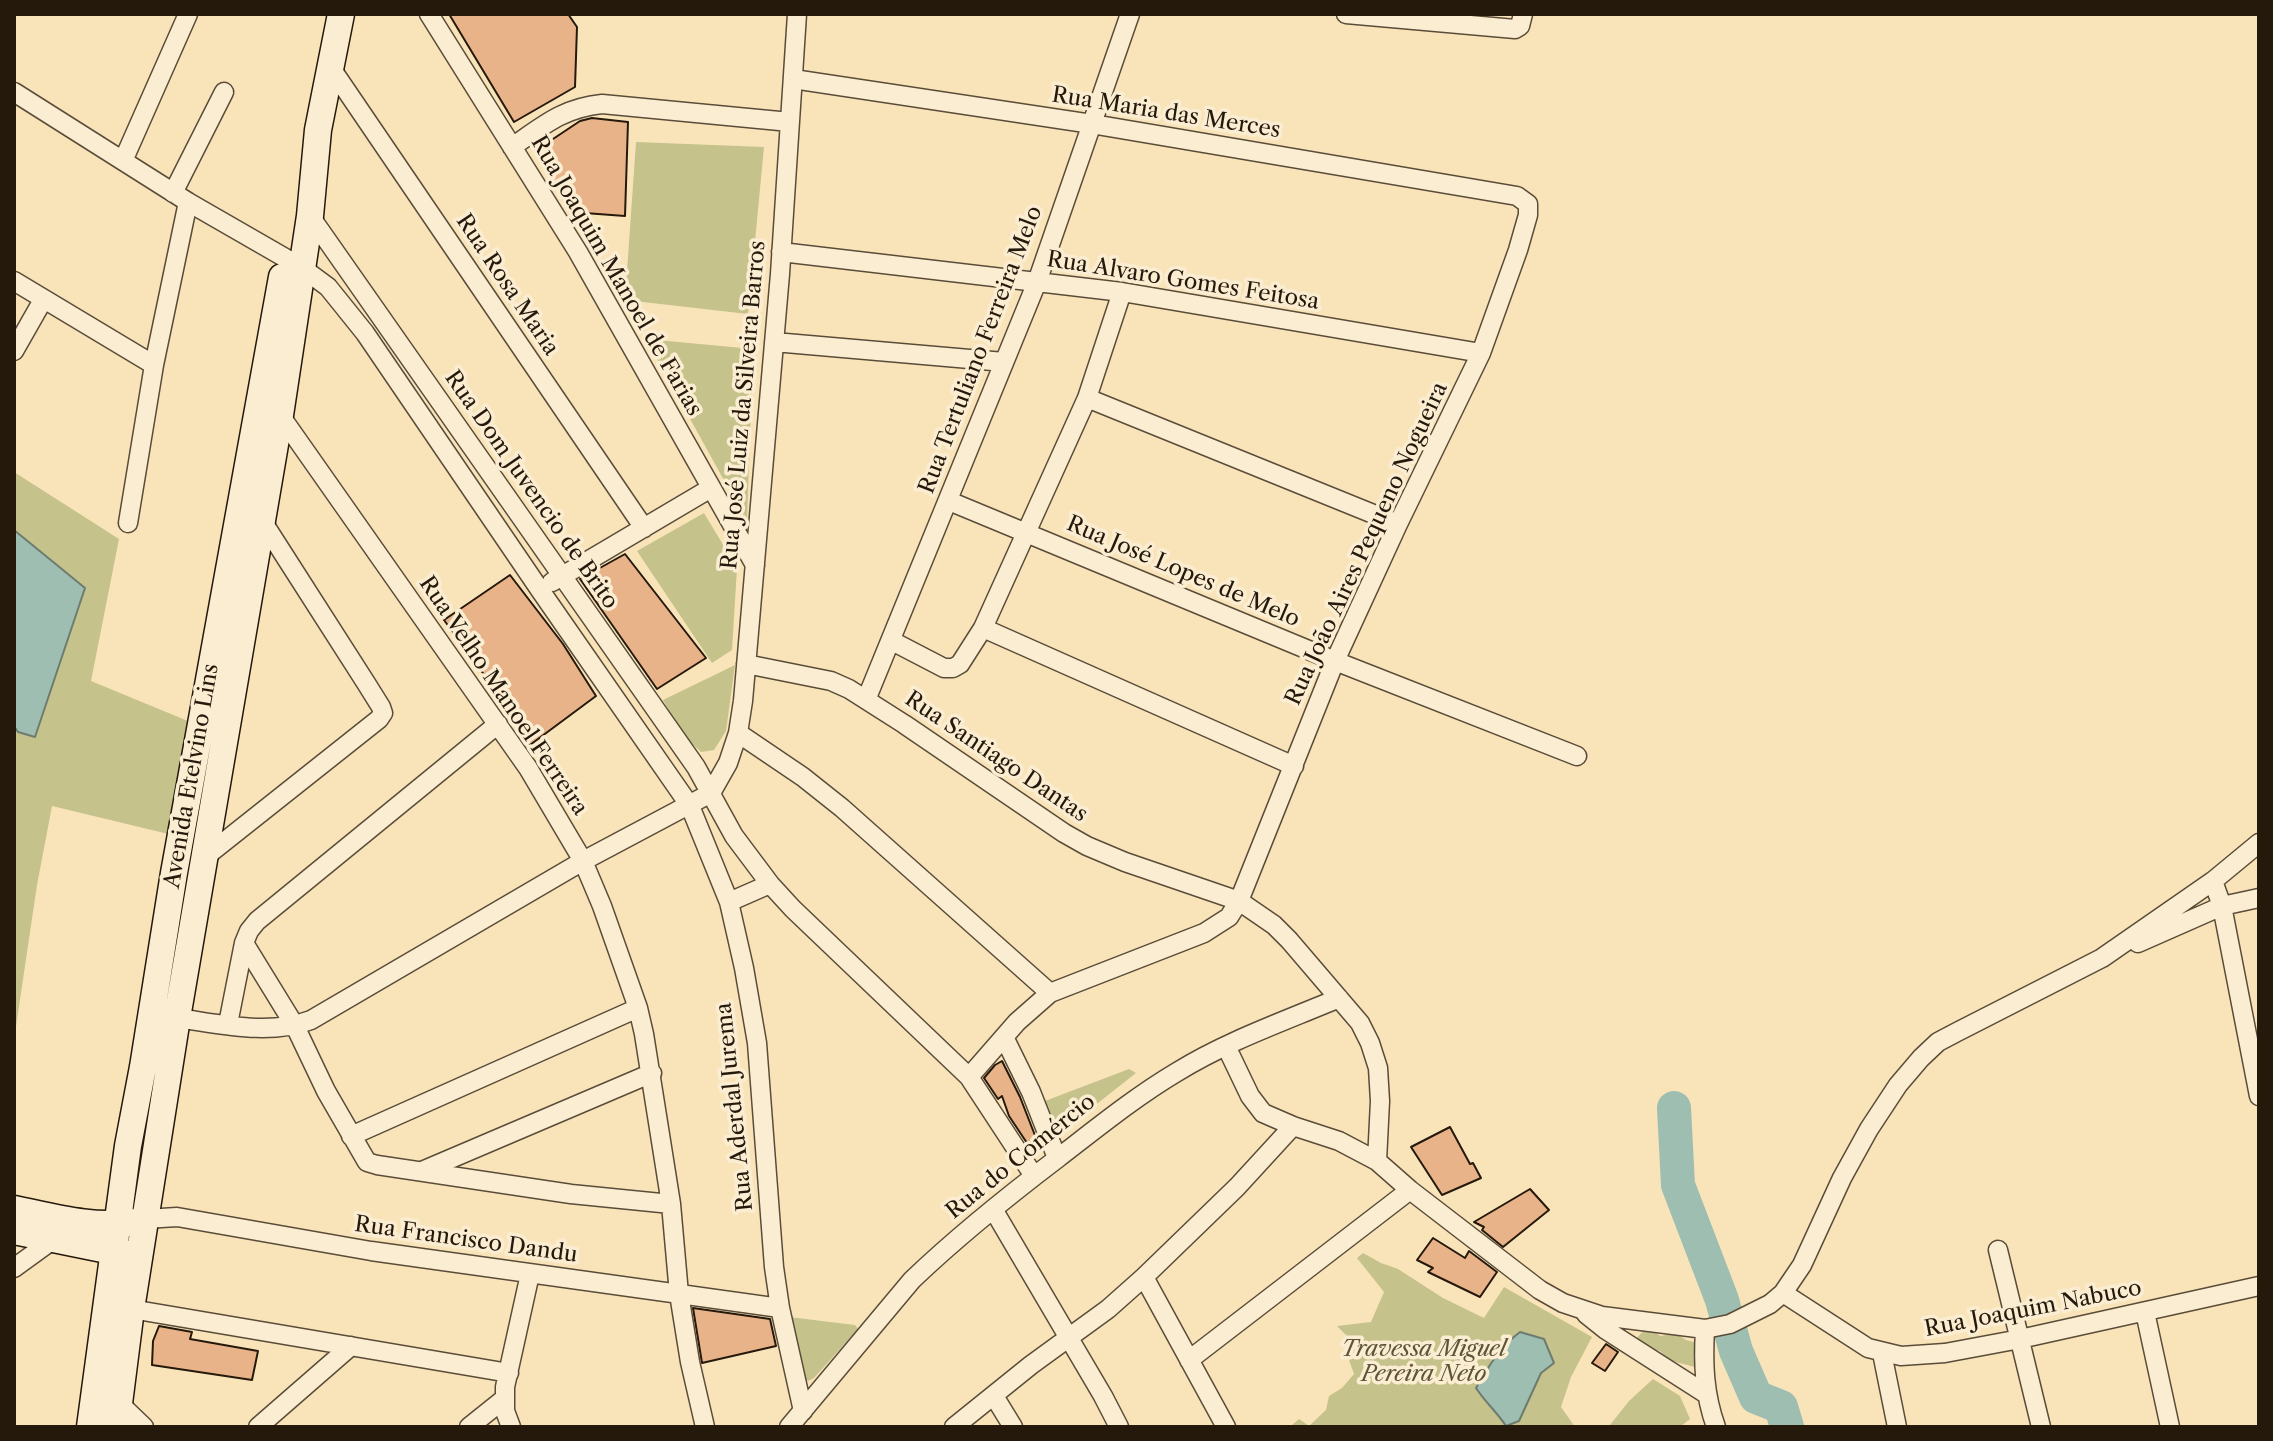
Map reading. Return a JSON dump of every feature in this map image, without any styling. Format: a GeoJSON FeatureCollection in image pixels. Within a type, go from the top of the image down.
{"type":"FeatureCollection","features":[{"type":"Feature","properties":{"kind":"main road","name":"Avenida Etelvino Lins"},"geometry":{"type":"LineString","coordinates":[[293,262],[310,216],[318,130],[341,14]]}},
{"type":"Feature","properties":{"kind":"main road","name":"Avenida Etelvino Lins"},"geometry":{"type":"LineString","coordinates":[[90,1427],[127,1254],[145,1219],[174,873],[195,757],[270,410],[293,262],[302,175],[318,130]]}},
{"type":"Feature","properties":{"kind":"main road","name":"Avenida Etelvino Lins"},"geometry":{"type":"LineString","coordinates":[[118,1415],[131,1309],[127,1254],[118,1225],[128,1146],[177,1018],[261,519],[270,410]]}},
{"type":"Feature","properties":{"kind":"main road"},"geometry":{"type":"LineString","coordinates":[[195,757],[221,763]]}},
{"type":"Feature","properties":{"kind":"main road"},"geometry":{"type":"LineString","coordinates":[[14,1209],[80,1222],[118,1225],[145,1219]]}},
{"type":"Feature","properties":{"kind":"main road"},"geometry":{"type":"LineString","coordinates":[[14,1231],[127,1254]]}},
{"type":"Feature","properties":{"kind":"street","name":"Rua Joaquim Manoel de Farias"},"geometry":{"type":"LineString","coordinates":[[429,14],[578,252],[755,565]]}},
{"type":"Feature","properties":{"kind":"street","name":"Rua José Luiz da Silveira Barros"},"geometry":{"type":"LineString","coordinates":[[711,793],[728,763],[738,733],[746,664],[774,342],[797,14]]}},
{"type":"Feature","properties":{"kind":"street","name":"Rua Tertuliano Ferreira Melo"},"geometry":{"type":"LineString","coordinates":[[866,700],[1037,282],[1130,14]]}},
{"type":"Feature","properties":{"kind":"street"},"geometry":{"type":"LineString","coordinates":[[1346,14],[1515,29],[1520,26],[1523,14]]}},
{"type":"Feature","properties":{"kind":"street"},"geometry":{"type":"LineString","coordinates":[[123,161],[183,16]]}},
{"type":"Feature","properties":{"kind":"street","name":"Rua Rosa Maria"},"geometry":{"type":"LineString","coordinates":[[331,68],[644,528]]}},
{"type":"Feature","properties":{"kind":"street","name":"Rua Maria das Merces"},"geometry":{"type":"LineString","coordinates":[[793,79],[1092,124],[1517,196],[1528,204]]}},
{"type":"Feature","properties":{"kind":"street"},"geometry":{"type":"LineString","coordinates":[[14,92],[181,197],[293,262],[328,287],[365,333],[690,806]]}},
{"type":"Feature","properties":{"kind":"street"},"geometry":{"type":"LineString","coordinates":[[128,523],[181,197],[224,92]]}},
{"type":"Feature","properties":{"kind":"street"},"geometry":{"type":"LineString","coordinates":[[512,147],[567,111],[593,105],[623,105],[790,122]]}},
{"type":"Feature","properties":{"kind":"street","name":"Rua João Aires Pequeno Nogueira"},"geometry":{"type":"LineString","coordinates":[[1239,901],[1335,661],[1481,353],[1522,238],[1528,204]]}},
{"type":"Feature","properties":{"kind":"street","name":"Rua Dom Juvencio de Brito"},"geometry":{"type":"LineString","coordinates":[[310,216],[696,767],[734,836],[770,884],[969,1077],[1034,1176]]}},
{"type":"Feature","properties":{"kind":"street","name":"Rua Alvaro Gomes Feitosa"},"geometry":{"type":"LineString","coordinates":[[781,252],[1122,292],[1481,353]]}},
{"type":"Feature","properties":{"kind":"street"},"geometry":{"type":"LineString","coordinates":[[14,281],[154,365]]}},
{"type":"Feature","properties":{"kind":"street"},"geometry":{"type":"LineString","coordinates":[[892,641],[944,668],[960,664],[983,628],[1087,398],[1122,292]]}},
{"type":"Feature","properties":{"kind":"street"},"geometry":{"type":"LineString","coordinates":[[14,351],[43,300]]}},
{"type":"Feature","properties":{"kind":"street"},"geometry":{"type":"LineString","coordinates":[[774,342],[1004,362]]}},
{"type":"Feature","properties":{"kind":"street"},"geometry":{"type":"LineString","coordinates":[[1087,398],[1398,524]]}},
{"type":"Feature","properties":{"kind":"street","name":"Rua Velho Manoel Ferreira"},"geometry":{"type":"LineString","coordinates":[[270,410],[498,724],[583,861],[638,1008],[652,1073],[671,1204],[679,1294],[705,1427]]}},
{"type":"Feature","properties":{"kind":"street"},"geometry":{"type":"LineString","coordinates":[[540,590],[711,488]]}},
{"type":"Feature","properties":{"kind":"street","name":"Rua José Lopes de Melo"},"geometry":{"type":"LineString","coordinates":[[949,501],[1335,661],[1577,756]]}},
{"type":"Feature","properties":{"kind":"street"},"geometry":{"type":"LineString","coordinates":[[205,857],[383,713],[261,519]]}},
{"type":"Feature","properties":{"kind":"street"},"geometry":{"type":"LineString","coordinates":[[983,628],[1294,766]]}},
{"type":"Feature","properties":{"kind":"street","name":"Rua Santiago Dantas"},"geometry":{"type":"LineString","coordinates":[[746,664],[831,681],[866,700],[1087,846],[1239,901],[1274,925],[1360,1023],[1370,1043],[1378,1068],[1380,1101],[1377,1161]]}},
{"type":"Feature","properties":{"kind":"street"},"geometry":{"type":"LineString","coordinates":[[228,1024],[244,943],[249,931],[266,912],[498,724]]}},
{"type":"Feature","properties":{"kind":"street"},"geometry":{"type":"LineString","coordinates":[[738,733],[842,808],[1050,993]]}},
{"type":"Feature","properties":{"kind":"street"},"geometry":{"type":"LineString","coordinates":[[177,1018],[277,1028],[295,1026],[331,1010],[583,861],[711,793]]}},
{"type":"Feature","properties":{"kind":"street","name":"Rua Aderdal Jurema"},"geometry":{"type":"LineString","coordinates":[[690,806],[729,902],[744,968],[757,1043],[774,1267],[803,1411]]}},
{"type":"Feature","properties":{"kind":"street"},"geometry":{"type":"LineString","coordinates":[[2102,958],[2213,881],[2259,843]]}},
{"type":"Feature","properties":{"kind":"street"},"geometry":{"type":"LineString","coordinates":[[2213,881],[2222,906],[2259,1096]]}},
{"type":"Feature","properties":{"kind":"street"},"geometry":{"type":"LineString","coordinates":[[729,902],[770,884]]}},
{"type":"Feature","properties":{"kind":"street"},"geometry":{"type":"LineString","coordinates":[[1226,1046],[1256,1106],[1273,1119],[1339,1141],[1377,1161],[1540,1290],[1582,1311],[1625,1320],[1713,1328],[1776,1299],[1802,1265],[1842,1178],[1869,1129],[1898,1085],[1938,1042],[2102,958],[2222,906],[2259,898]]}},
{"type":"Feature","properties":{"kind":"street"},"geometry":{"type":"LineString","coordinates":[[969,1077],[1004,1037],[1050,993],[1204,933],[1229,917],[1239,901]]}},
{"type":"Feature","properties":{"kind":"street"},"geometry":{"type":"LineString","coordinates":[[244,943],[295,1026],[364,1159],[370,1163],[571,1194],[671,1204]]}},
{"type":"Feature","properties":{"kind":"street","name":"Rua do Comércio"},"geometry":{"type":"LineString","coordinates":[[789,1427],[912,1280],[1057,1158],[1121,1109],[1179,1071],[1226,1046],[1339,998]]}},
{"type":"Feature","properties":{"kind":"street"},"geometry":{"type":"LineString","coordinates":[[351,1136],[638,1008]]}},
{"type":"Feature","properties":{"kind":"street"},"geometry":{"type":"LineString","coordinates":[[1004,1037],[1031,1092],[1057,1158]]}},
{"type":"Feature","properties":{"kind":"street"},"geometry":{"type":"LineString","coordinates":[[422,1171],[652,1073]]}},
{"type":"Feature","properties":{"kind":"street"},"geometry":{"type":"LineString","coordinates":[[954,1427],[1144,1277],[1237,1187],[1293,1126]]}},
{"type":"Feature","properties":{"kind":"street"},"geometry":{"type":"LineString","coordinates":[[1189,1360],[1410,1190]]}},
{"type":"Feature","properties":{"kind":"street"},"geometry":{"type":"LineString","coordinates":[[993,1209],[1119,1427]]}},
{"type":"Feature","properties":{"kind":"street","name":"Rua Francisco Dandu"},"geometry":{"type":"LineString","coordinates":[[145,1219],[177,1217],[371,1251],[780,1308]]}},
{"type":"Feature","properties":{"kind":"street"},"geometry":{"type":"LineString","coordinates":[[14,1268],[54,1239]]}},
{"type":"Feature","properties":{"kind":"street"},"geometry":{"type":"LineString","coordinates":[[1998,1250],[2041,1427]]}},
{"type":"Feature","properties":{"kind":"street"},"geometry":{"type":"LineString","coordinates":[[511,1427],[504,1399],[530,1274]]}},
{"type":"Feature","properties":{"kind":"street"},"geometry":{"type":"LineString","coordinates":[[1144,1277],[1226,1427]]}},
{"type":"Feature","properties":{"kind":"street","name":"Rua Joaquim Nabuco"},"geometry":{"type":"LineString","coordinates":[[1776,1299],[1882,1353],[1921,1356],[2020,1339],[2259,1286]]}},
{"type":"Feature","properties":{"kind":"street"},"geometry":{"type":"LineString","coordinates":[[131,1309],[509,1373]]}},
{"type":"Feature","properties":{"kind":"street"},"geometry":{"type":"LineString","coordinates":[[1582,1311],[1606,1330],[1706,1394]]}},
{"type":"Feature","properties":{"kind":"street"},"geometry":{"type":"LineString","coordinates":[[2145,1312],[2170,1427]]}},
{"type":"Feature","properties":{"kind":"street"},"geometry":{"type":"LineString","coordinates":[[1713,1328],[1704,1351],[1706,1394],[1716,1427]]}},
{"type":"Feature","properties":{"kind":"street"},"geometry":{"type":"LineString","coordinates":[[258,1427],[351,1346]]}},
{"type":"Feature","properties":{"kind":"street"},"geometry":{"type":"LineString","coordinates":[[1882,1353],[1897,1427]]}},
{"type":"Feature","properties":{"kind":"street"},"geometry":{"type":"LineString","coordinates":[[994,1396],[1013,1427]]}},
{"type":"Feature","properties":{"kind":"street"},"geometry":{"type":"LineString","coordinates":[[469,1427],[504,1399]]}},
{"type":"Feature","properties":{"kind":"street"},"geometry":{"type":"LineString","coordinates":[[118,1415],[144,1427]]}},
{"type":"Feature","properties":{"kind":"green space"},"geometry":{"type":"Polygon","coordinates":[[[636,142],[764,147],[748,314],[625,300],[636,142]]]}},
{"type":"Feature","properties":{"kind":"green space"},"geometry":{"type":"Polygon","coordinates":[[[646,339],[753,349],[747,522],[646,339]]]}},
{"type":"Feature","properties":{"kind":"green space"},"geometry":{"type":"Polygon","coordinates":[[[14,472],[119,539],[91,681],[200,726],[185,838],[52,806],[14,1040],[14,472]]]}},
{"type":"Feature","properties":{"kind":"green space"},"geometry":{"type":"Polygon","coordinates":[[[704,513],[737,568],[732,650],[712,663],[637,551],[704,513]]]}},
{"type":"Feature","properties":{"kind":"green space"},"geometry":{"type":"Polygon","coordinates":[[[735,665],[726,731],[714,750],[701,752],[684,736],[663,700],[735,665]]]}},
{"type":"Feature","properties":{"kind":"green space"},"geometry":{"type":"Polygon","coordinates":[[[1129,1069],[1136,1073],[1060,1133],[1045,1101],[1129,1069]]]}},
{"type":"Feature","properties":{"kind":"green space","name":"Travessa Miguel Pereira Neto"},"geometry":{"type":"Polygon","coordinates":[[[1363,1253],[1398,1269],[1443,1298],[1484,1318],[1504,1287],[1592,1337],[1571,1377],[1561,1407],[1575,1427],[1293,1427],[1299,1419],[1309,1426],[1326,1410],[1329,1396],[1342,1388],[1354,1374],[1349,1360],[1354,1343],[1337,1326],[1371,1322],[1384,1292],[1357,1258],[1363,1253]]]}},
{"type":"Feature","properties":{"kind":"green space"},"geometry":{"type":"Polygon","coordinates":[[[789,1317],[855,1325],[858,1329],[808,1381],[802,1376],[789,1317]]]}},
{"type":"Feature","properties":{"kind":"green space"},"geometry":{"type":"Polygon","coordinates":[[[1646,1328],[1661,1336],[1675,1333],[1697,1343],[1703,1352],[1695,1367],[1668,1360],[1660,1351],[1646,1348],[1636,1339],[1646,1328]]]}},
{"type":"Feature","properties":{"kind":"green space"},"geometry":{"type":"Polygon","coordinates":[[[1653,1379],[1680,1396],[1690,1419],[1680,1427],[1581,1427],[1610,1425],[1629,1401],[1653,1379]]]}},
{"type":"Feature","properties":{"kind":"shaded area"},"geometry":{"type":"Polygon","coordinates":[[[14,530],[85,588],[35,737],[18,732],[14,726],[14,530]]]}},
{"type":"Feature","properties":{"kind":"shaded area"},"geometry":{"type":"Polygon","coordinates":[[[1520,1332],[1544,1339],[1554,1363],[1541,1373],[1519,1421],[1506,1426],[1476,1388],[1500,1351],[1520,1332]]]}},
{"type":"Feature","properties":{"kind":"building"},"geometry":{"type":"Polygon","coordinates":[[[449,14],[568,14],[577,27],[575,87],[514,122],[449,14]]]}},
{"type":"Feature","properties":{"kind":"building"},"geometry":{"type":"Polygon","coordinates":[[[592,118],[628,122],[625,216],[571,212],[535,151],[580,121],[592,118]]]}},
{"type":"Feature","properties":{"kind":"building"},"geometry":{"type":"Polygon","coordinates":[[[625,554],[706,658],[657,689],[580,579],[625,554]]]}},
{"type":"Feature","properties":{"kind":"building"},"geometry":{"type":"Polygon","coordinates":[[[510,575],[563,644],[596,696],[530,745],[504,708],[507,706],[444,620],[510,575]]]}},
{"type":"Feature","properties":{"kind":"building"},"geometry":{"type":"Polygon","coordinates":[[[1002,1061],[1036,1138],[1027,1143],[1009,1116],[1002,1096],[998,1099],[984,1078],[1002,1061]]]}},
{"type":"Feature","properties":{"kind":"building"},"geometry":{"type":"Polygon","coordinates":[[[1450,1127],[1481,1178],[1442,1195],[1411,1147],[1450,1127]]]}},
{"type":"Feature","properties":{"kind":"building"},"geometry":{"type":"Polygon","coordinates":[[[1530,1189],[1549,1210],[1503,1247],[1482,1230],[1484,1227],[1474,1222],[1530,1189]]]}},
{"type":"Feature","properties":{"kind":"building"},"geometry":{"type":"Polygon","coordinates":[[[1433,1238],[1465,1258],[1469,1251],[1497,1272],[1480,1297],[1428,1272],[1433,1268],[1417,1260],[1433,1238]]]}},
{"type":"Feature","properties":{"kind":"building"},"geometry":{"type":"Polygon","coordinates":[[[693,1308],[770,1319],[776,1346],[702,1363],[693,1308]]]}},
{"type":"Feature","properties":{"kind":"building"},"geometry":{"type":"Polygon","coordinates":[[[159,1326],[192,1332],[190,1339],[258,1351],[252,1380],[152,1365],[153,1341],[159,1326]]]}},
{"type":"Feature","properties":{"kind":"building"},"geometry":{"type":"Polygon","coordinates":[[[1606,1344],[1618,1352],[1605,1371],[1592,1363],[1606,1344]]]}},
{"type":"Feature","properties":{"kind":"waterway"},"geometry":{"type":"LineString","coordinates":[[1674,1108],[1678,1185],[1722,1300],[1736,1351],[1756,1397],[1781,1407],[1787,1427]]}}]}
